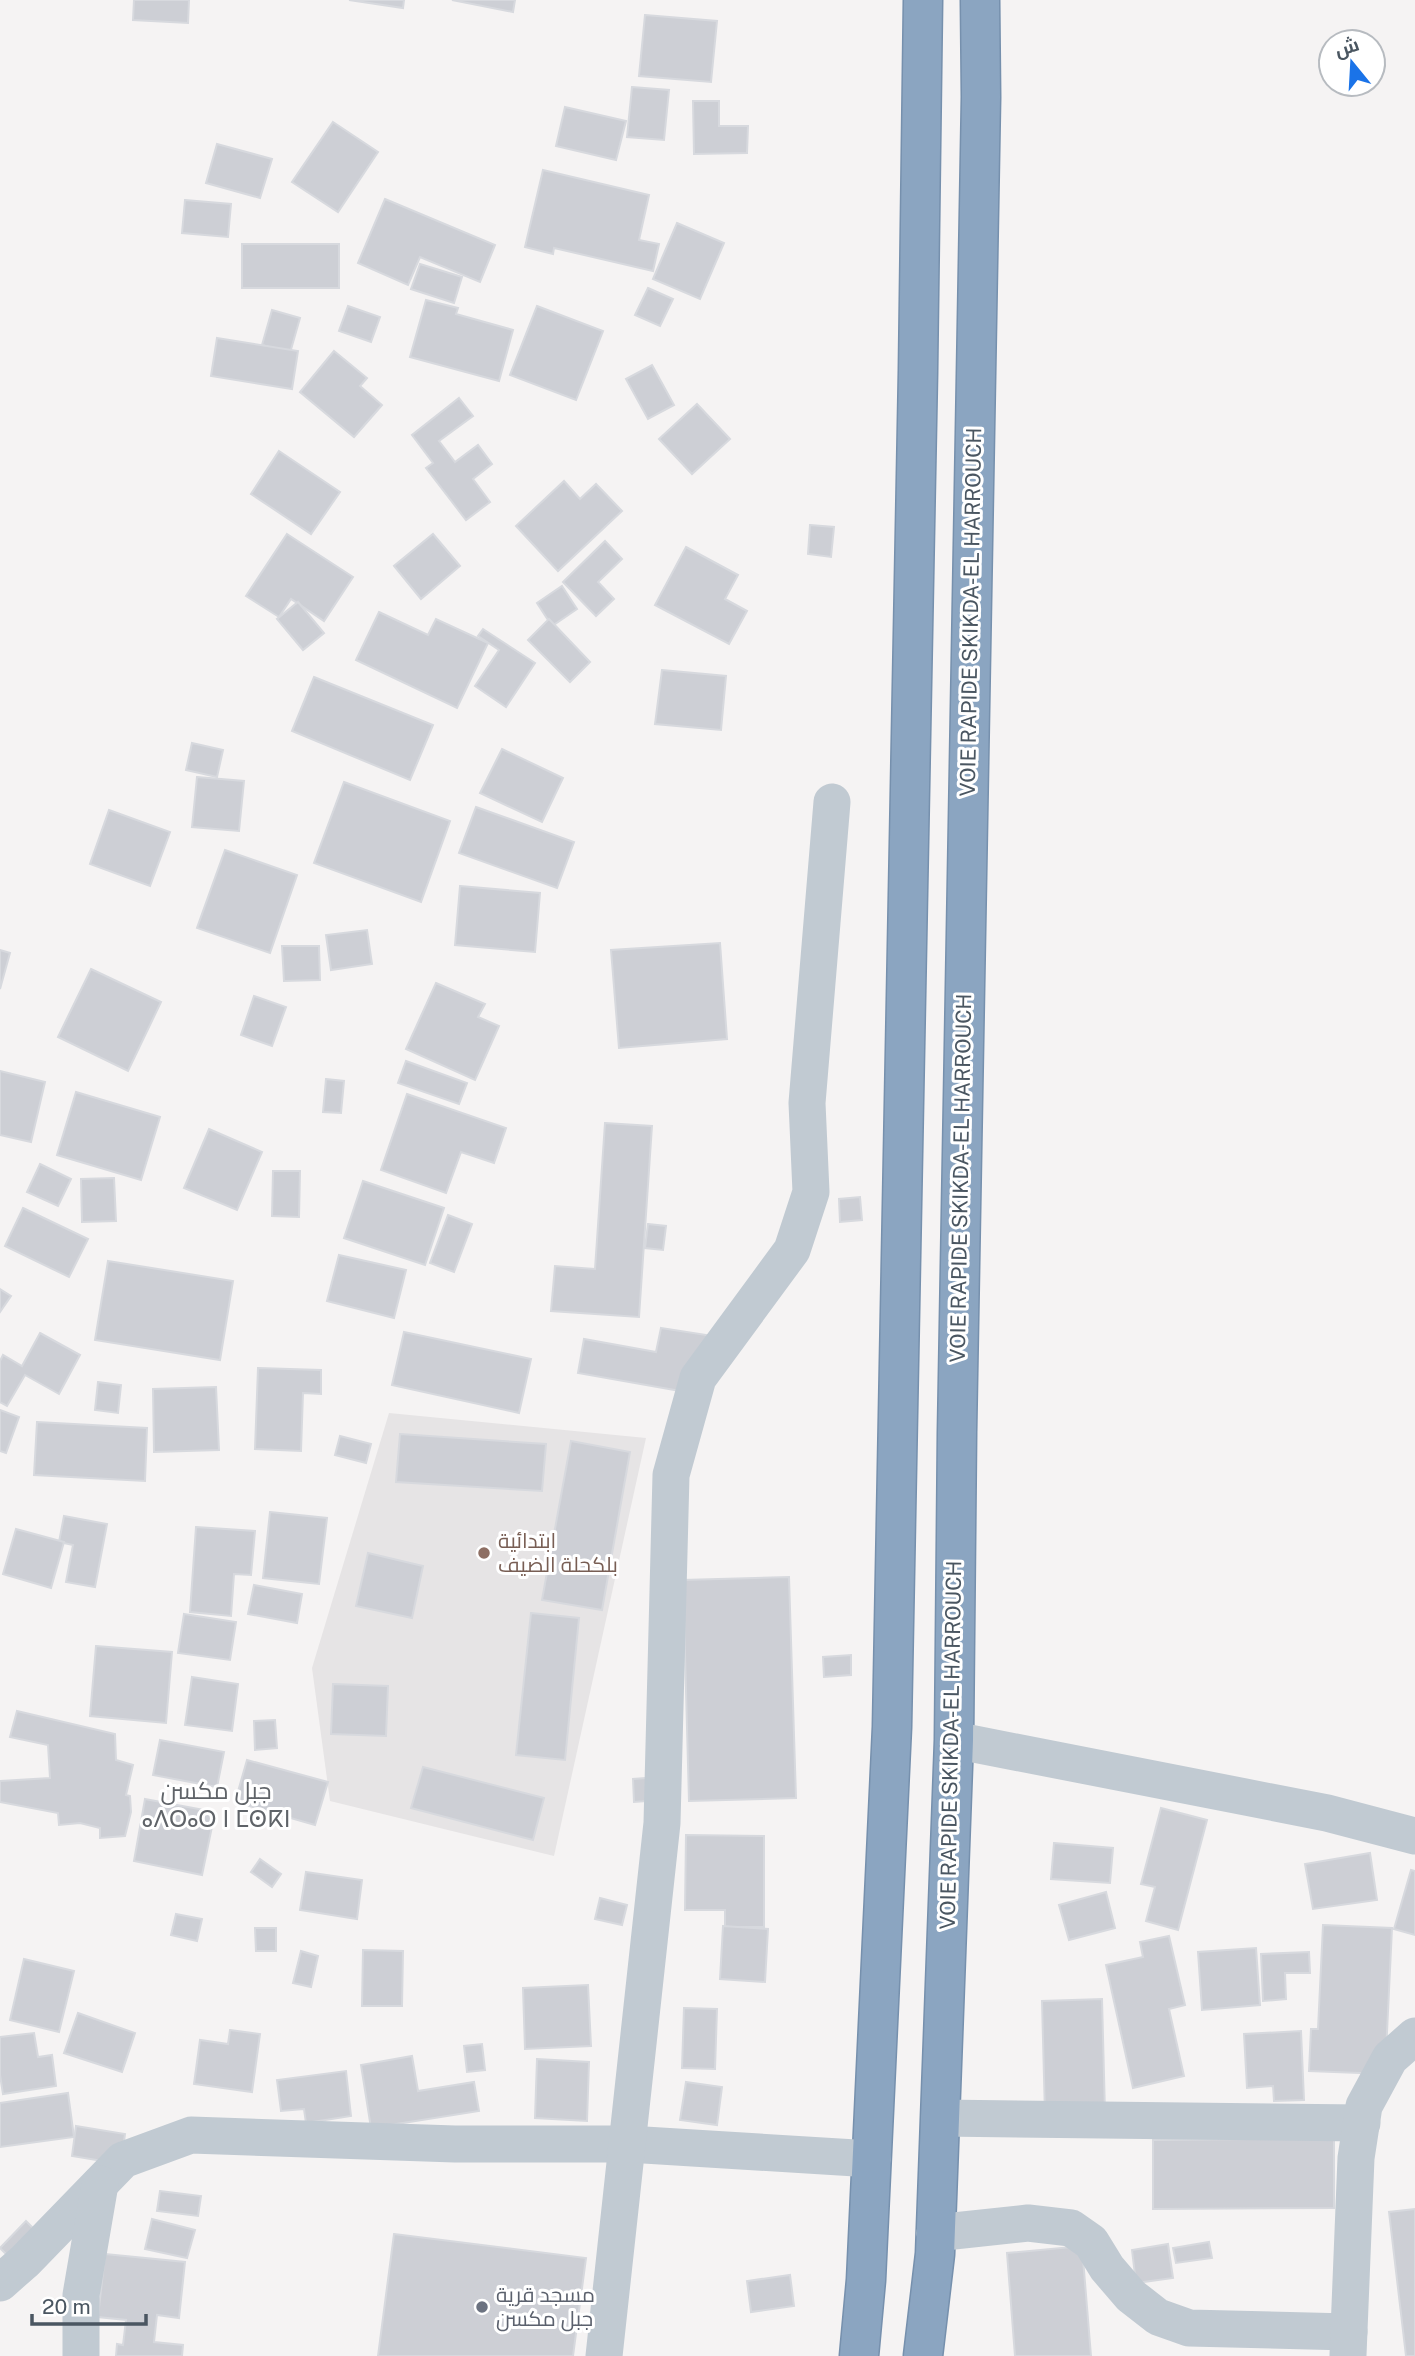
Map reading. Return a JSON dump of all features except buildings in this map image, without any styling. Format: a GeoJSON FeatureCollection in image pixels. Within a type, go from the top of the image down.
{"type":"FeatureCollection","features":[{"type":"Feature","properties":{"kind":"highway"},"geometry":{"type":"LineString","coordinates":[[859,2356],[866,2280],[892,1727],[923,0]]}},
{"type":"Feature","properties":{"kind":"highway","name":"VOIE RAPIDE SKIKDA-EL HARROUCH"},"geometry":{"type":"LineString","coordinates":[[923,2356],[935,2233],[954,1740],[981,97],[980,0]]}},
{"type":"Feature","properties":{"kind":"street"},"geometry":{"type":"LineString","coordinates":[[604,2356],[662,1823],[671,1475],[698,1378],[792,1251],[811,1192],[807,1103],[832,802]]}},
{"type":"Feature","properties":{"kind":"street"},"geometry":{"type":"LineString","coordinates":[[954,1740],[1326,1813],[1415,1836]]}},
{"type":"Feature","properties":{"kind":"street"},"geometry":{"type":"LineString","coordinates":[[935,2233],[1028,2223],[1071,2228],[1091,2242],[1107,2268],[1131,2296],[1158,2317],[1189,2328],[1349,2344],[1356,2158],[1364,2106],[1390,2058],[1415,2036]]}},
{"type":"Feature","properties":{"kind":"street"},"geometry":{"type":"LineString","coordinates":[[940,2118],[1362,2123]]}},
{"type":"Feature","properties":{"kind":"street"},"geometry":{"type":"LineString","coordinates":[[0,2283],[25,2261],[123,2160],[191,2135],[455,2144],[628,2144],[872,2159]]}},
{"type":"Feature","properties":{"kind":"street"},"geometry":{"type":"LineString","coordinates":[[82,2356],[81,2295],[100,2184]]}},
{"type":"Feature","properties":{"kind":"shaded area","name":"ابتدائية بلكحلة الضيف"},"geometry":{"type":"Polygon","coordinates":[[[389,1413],[646,1438],[554,1856],[330,1801],[312,1668],[389,1413]]]}},
{"type":"Feature","properties":{"kind":"place","name":"ابتدائية بلكحلة الضيف"},"geometry":{"type":"Point","coordinates":[484,1553]}},
{"type":"Feature","properties":{"kind":"place","name":"مسجد قرية جبل مكسن"},"geometry":{"type":"Point","coordinates":[482,2307]}},
{"type":"Feature","properties":{"kind":"district","name":"جبل مكسن ⴰⴷⵔⴰⵔ ⵏ ⵎⵙⴽⵏ"},"geometry":{"type":"Point","coordinates":[216,1805]}}]}
